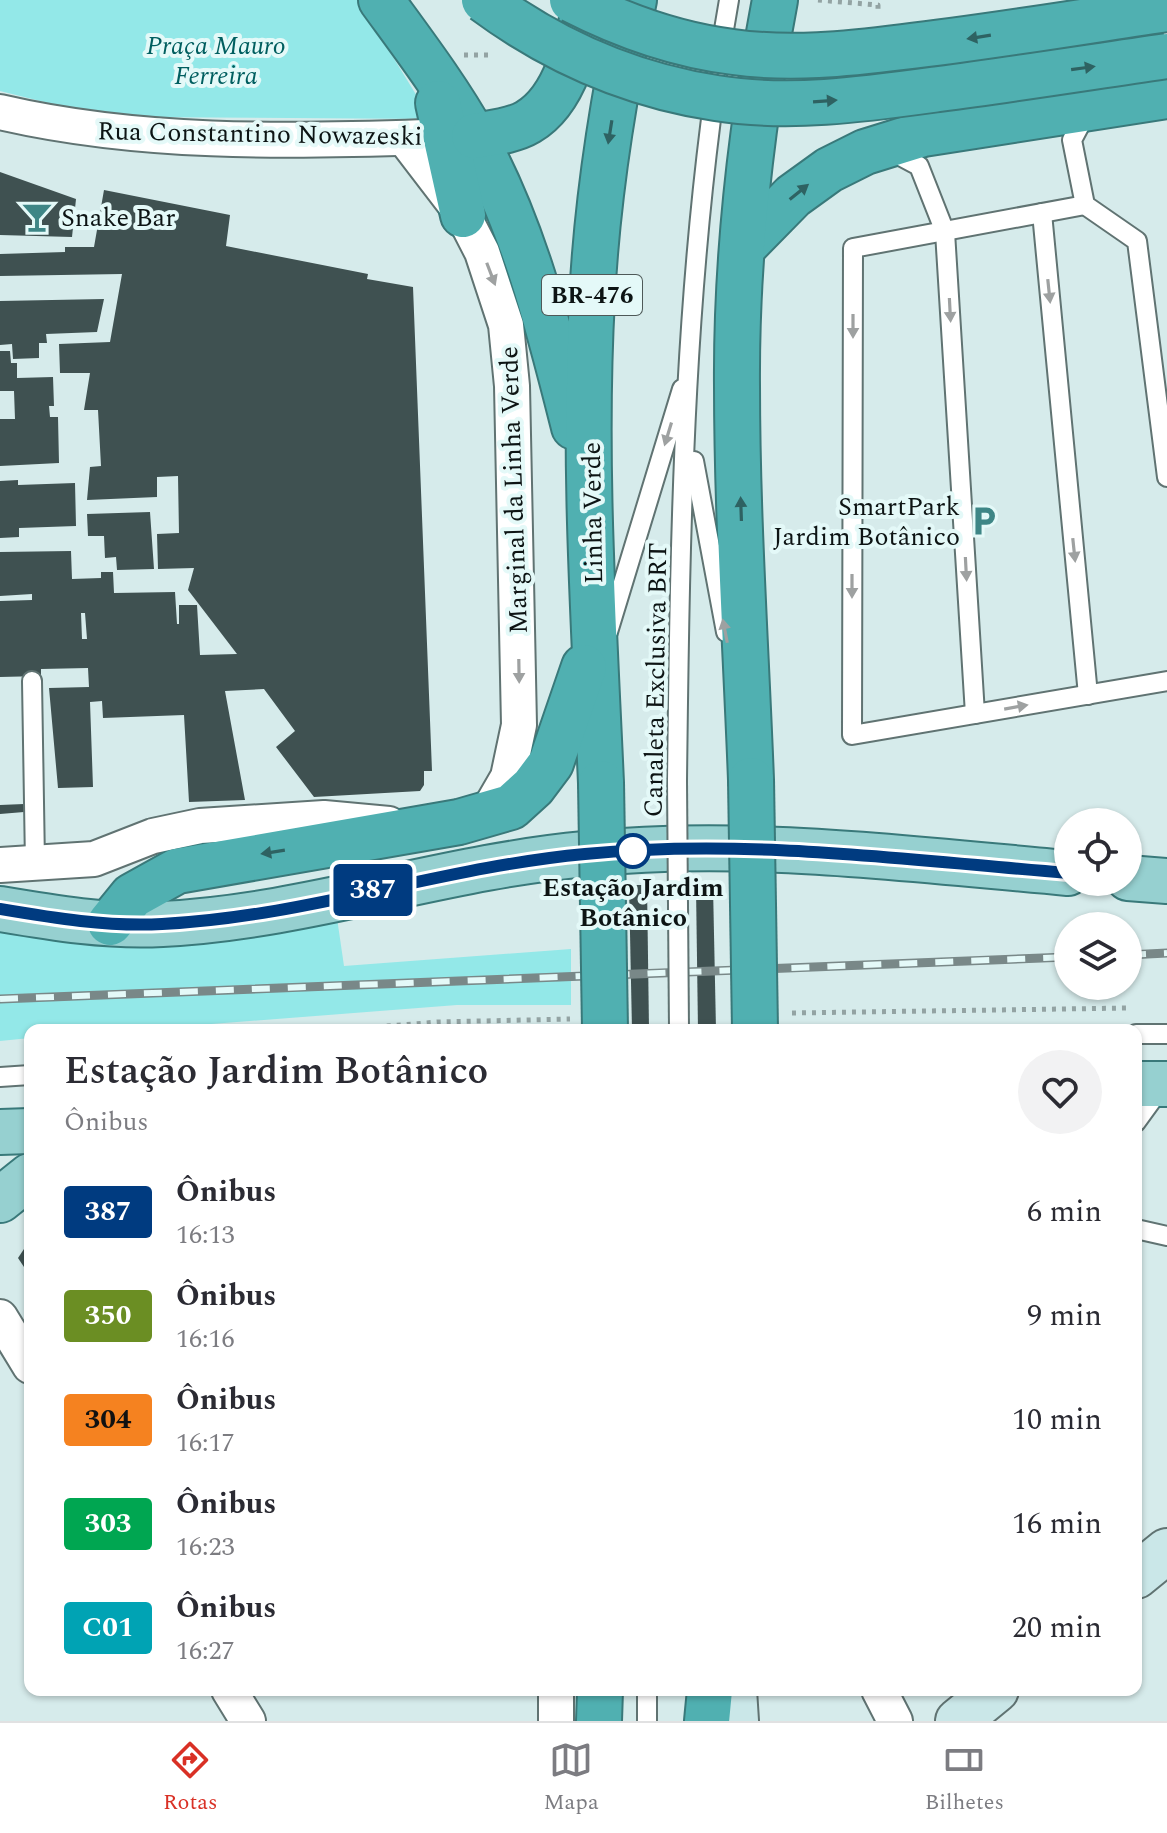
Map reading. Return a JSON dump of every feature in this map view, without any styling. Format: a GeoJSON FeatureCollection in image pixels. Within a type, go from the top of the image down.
{"type":"FeatureCollection","features":[{"type":"Feature","properties":{"kind":"highway"},"geometry":{"type":"LineString","coordinates":[[381,0],[427,67],[461,136],[503,196],[545,313],[592,498]]}},
{"type":"Feature","properties":{"kind":"highway"},"geometry":{"type":"LineString","coordinates":[[484,0],[552,44],[594,64],[673,90],[719,99],[769,102],[880,97],[1167,56]]}},
{"type":"Feature","properties":{"kind":"highway"},"geometry":{"type":"LineString","coordinates":[[572,0],[610,19],[655,35],[734,53],[776,56],[881,50],[1167,9]]}},
{"type":"Feature","properties":{"kind":"highway"},"geometry":{"type":"LineString","coordinates":[[461,136],[527,123],[545,109],[557,94],[580,32],[586,0]]}},
{"type":"Feature","properties":{"kind":"highway","name":"Linha Verde"},"geometry":{"type":"LineString","coordinates":[[605,1024],[589,385],[597,230],[617,88],[634,0]]}},
{"type":"Feature","properties":{"kind":"highway"},"geometry":{"type":"LineString","coordinates":[[755,1024],[737,385],[743,247],[755,122],[775,0]]}},
{"type":"Feature","properties":{"kind":"highway"},"geometry":{"type":"LineString","coordinates":[[743,247],[793,196],[829,170],[883,147],[923,134],[1167,96]]}},
{"type":"Feature","properties":{"kind":"highway"},"geometry":{"type":"LineString","coordinates":[[461,136],[463,215]]}},
{"type":"Feature","properties":{"kind":"highway"},"geometry":{"type":"LineString","coordinates":[[110,923],[132,896],[177,871],[424,828],[511,807],[533,787],[551,763],[575,702],[594,630]]}},
{"type":"Feature","properties":{"kind":"highway"},"geometry":{"type":"LineString","coordinates":[[599,1721],[600,1696]]}},
{"type":"Feature","properties":{"kind":"highway"},"geometry":{"type":"LineString","coordinates":[[707,1721],[709,1696]]}},
{"type":"Feature","properties":{"kind":"main road"},"geometry":{"type":"LineString","coordinates":[[0,909],[110,923],[207,921],[529,861],[656,850],[852,854],[1054,872]]}},
{"type":"Feature","properties":{"kind":"main road"},"geometry":{"type":"LineString","coordinates":[[1142,879],[1167,881]]}},
{"type":"Feature","properties":{"kind":"main road"},"geometry":{"type":"LineString","coordinates":[[0,1132],[24,1131]]}},
{"type":"Feature","properties":{"kind":"main road"},"geometry":{"type":"LineString","coordinates":[[0,1200],[24,1181]]}},
{"type":"Feature","properties":{"kind":"street","name":"Rua Constantino Nowazeski"},"geometry":{"type":"LineString","coordinates":[[0,112],[81,129],[135,134],[461,136]]}},
{"type":"Feature","properties":{"kind":"street","name":"Marginal da Linha Verde"},"geometry":{"type":"LineString","coordinates":[[404,138],[463,215],[497,289],[506,325],[512,386],[519,725],[508,777],[486,815]]}},
{"type":"Feature","properties":{"kind":"street"},"geometry":{"type":"LineString","coordinates":[[0,865],[94,859],[178,829],[324,818],[424,828]]}},
{"type":"Feature","properties":{"kind":"street"},"geometry":{"type":"LineString","coordinates":[[0,1317],[24,1356]]}},
{"type":"Feature","properties":{"kind":"street"},"geometry":{"type":"LineString","coordinates":[[1142,1571],[1167,1551]]}},
{"type":"Feature","properties":{"kind":"street"},"geometry":{"type":"LineString","coordinates":[[233,1696],[248,1721]]}},
{"type":"Feature","properties":{"kind":"street"},"geometry":{"type":"LineString","coordinates":[[556,1696],[556,1721]]}},
{"type":"Feature","properties":{"kind":"street"},"geometry":{"type":"LineString","coordinates":[[734,1696],[736,1721]]}},
{"type":"Feature","properties":{"kind":"street"},"geometry":{"type":"LineString","coordinates":[[882,1696],[895,1721]]}},
{"type":"Feature","properties":{"kind":"street"},"geometry":{"type":"LineString","coordinates":[[958,1721],[989,1696]]}},
{"type":"Feature","properties":{"kind":"lane","name":"Canaleta Exclusiva BRT"},"geometry":{"type":"LineString","coordinates":[[679,1024],[677,781],[687,427],[706,158],[729,0]]}},
{"type":"Feature","properties":{"kind":"lane"},"geometry":{"type":"LineString","coordinates":[[1089,108],[1072,140],[1085,205],[1137,241],[1167,477]]}},
{"type":"Feature","properties":{"kind":"lane"},"geometry":{"type":"LineString","coordinates":[[883,147],[919,166],[945,232],[975,714]]}},
{"type":"Feature","properties":{"kind":"lane"},"geometry":{"type":"LineString","coordinates":[[1085,205],[853,248],[852,735],[1167,681]]}},
{"type":"Feature","properties":{"kind":"lane"},"geometry":{"type":"LineString","coordinates":[[1042,213],[1088,695]]}},
{"type":"Feature","properties":{"kind":"lane","name":"Canaleta Exclusiva BRT"},"geometry":{"type":"LineString","coordinates":[[596,673],[691,359]]}},
{"type":"Feature","properties":{"kind":"lane","name":"Canaleta Exclusiva BRT"},"geometry":{"type":"LineString","coordinates":[[687,427],[750,772]]}},
{"type":"Feature","properties":{"kind":"lane"},"geometry":{"type":"LineString","coordinates":[[32,681],[35,863]]}},
{"type":"Feature","properties":{"kind":"lane"},"geometry":{"type":"LineString","coordinates":[[1142,1034],[1167,1034]]}},
{"type":"Feature","properties":{"kind":"lane"},"geometry":{"type":"LineString","coordinates":[[0,1077],[24,1075]]}},
{"type":"Feature","properties":{"kind":"lane"},"geometry":{"type":"LineString","coordinates":[[1142,1230],[1167,1236]]}},
{"type":"Feature","properties":{"kind":"lane"},"geometry":{"type":"LineString","coordinates":[[647,1696],[647,1721]]}},
{"type":"Feature","properties":{"kind":"path"},"geometry":{"type":"LineString","coordinates":[[818,0],[869,5]]}},
{"type":"Feature","properties":{"kind":"green space","name":"Praça Mauro Ferreira"},"geometry":{"type":"Polygon","coordinates":[[[0,0],[358,0],[431,119],[126,117],[76,110],[0,91],[0,0]]]}},
{"type":"Feature","properties":{"kind":"green space"},"geometry":{"type":"Polygon","coordinates":[[[337,918],[344,966],[571,949],[571,1005],[457,1005],[212,1024],[24,1024],[24,1039],[0,1041],[0,929],[337,918]]]}},
{"type":"Feature","properties":{"kind":"building","name":"Snake Bar"},"geometry":{"type":"Polygon","coordinates":[[[0,172],[76,199],[72,237],[0,235],[0,172]]]}},
{"type":"Feature","properties":{"kind":"building"},"geometry":{"type":"Polygon","coordinates":[[[104,190],[230,215],[226,246],[368,274],[367,279],[413,287],[432,771],[424,771],[424,785],[420,791],[314,797],[276,747],[295,731],[264,689],[225,691],[245,800],[189,802],[184,715],[103,718],[102,701],[90,702],[93,787],[58,788],[49,688],[89,687],[88,668],[41,669],[41,676],[0,677],[0,601],[32,600],[32,594],[0,596],[0,552],[71,551],[72,579],[101,578],[101,572],[113,572],[114,593],[175,592],[177,624],[179,605],[197,605],[200,655],[237,654],[188,590],[194,568],[158,569],[157,534],[179,533],[178,476],[157,477],[157,497],[87,500],[90,467],[101,466],[98,410],[84,410],[90,373],[60,373],[59,344],[110,342],[122,274],[0,276],[0,254],[65,252],[65,247],[94,247],[104,190]],[[81,613],[82,639],[87,639],[85,613],[81,613]]]}},
{"type":"Feature","properties":{"kind":"building"},"geometry":{"type":"Polygon","coordinates":[[[104,299],[97,332],[46,334],[47,343],[39,343],[39,358],[13,359],[12,344],[0,345],[0,301],[104,299]]]}},
{"type":"Feature","properties":{"kind":"building"},"geometry":{"type":"Polygon","coordinates":[[[0,351],[10,351],[11,363],[17,363],[17,378],[53,377],[54,406],[49,406],[50,417],[58,417],[59,463],[0,466],[0,419],[15,419],[14,391],[0,391],[0,351]]]}},
{"type":"Feature","properties":{"kind":"building"},"geometry":{"type":"Polygon","coordinates":[[[18,480],[18,485],[75,483],[76,526],[19,528],[19,537],[0,538],[0,481],[18,480]]]}},
{"type":"Feature","properties":{"kind":"building"},"geometry":{"type":"Polygon","coordinates":[[[150,512],[154,569],[117,570],[116,557],[105,558],[104,536],[88,536],[87,514],[150,512]]]}},
{"type":"Feature","properties":{"kind":"building"},"geometry":{"type":"Polygon","coordinates":[[[24,804],[24,812],[0,814],[0,805],[24,804]]]}},
{"type":"Feature","properties":{"kind":"building","name":"Estação Jardim Botânico"},"geometry":{"type":"Polygon","coordinates":[[[629,885],[647,885],[649,1024],[632,1024],[629,885]]]}},
{"type":"Feature","properties":{"kind":"building","name":"Estação Jardim Botânico"},"geometry":{"type":"Polygon","coordinates":[[[713,886],[716,1024],[698,1024],[696,887],[713,886]]]}},
{"type":"Feature","properties":{"kind":"building"},"geometry":{"type":"Polygon","coordinates":[[[24,1249],[24,1267],[18,1258],[24,1249]]]}},
{"type":"Feature","properties":{"kind":"railway"},"geometry":{"type":"LineString","coordinates":[[1142,954],[1167,953]]}},
{"type":"Feature","properties":{"kind":"railway"},"geometry":{"type":"LineString","coordinates":[[0,999],[1054,958]]}},
{"type":"Feature","properties":{"kind":"bus line","name":"387"},"geometry":{"type":"LineString","coordinates":[[0,909],[75,921],[160,925],[207,921],[529,861],[656,850],[798,851],[1054,872]]}},
{"type":"Feature","properties":{"kind":"place","name":"Snake Bar"},"geometry":{"type":"Point","coordinates":[37,217]}},
{"type":"Feature","properties":{"kind":"place","name":"SmartPark Jardim Botânico"},"geometry":{"type":"Point","coordinates":[984,521]}},
{"type":"Feature","properties":{"kind":"place","name":"Estação Jardim Botânico"},"geometry":{"type":"Point","coordinates":[633,851]}}]}
